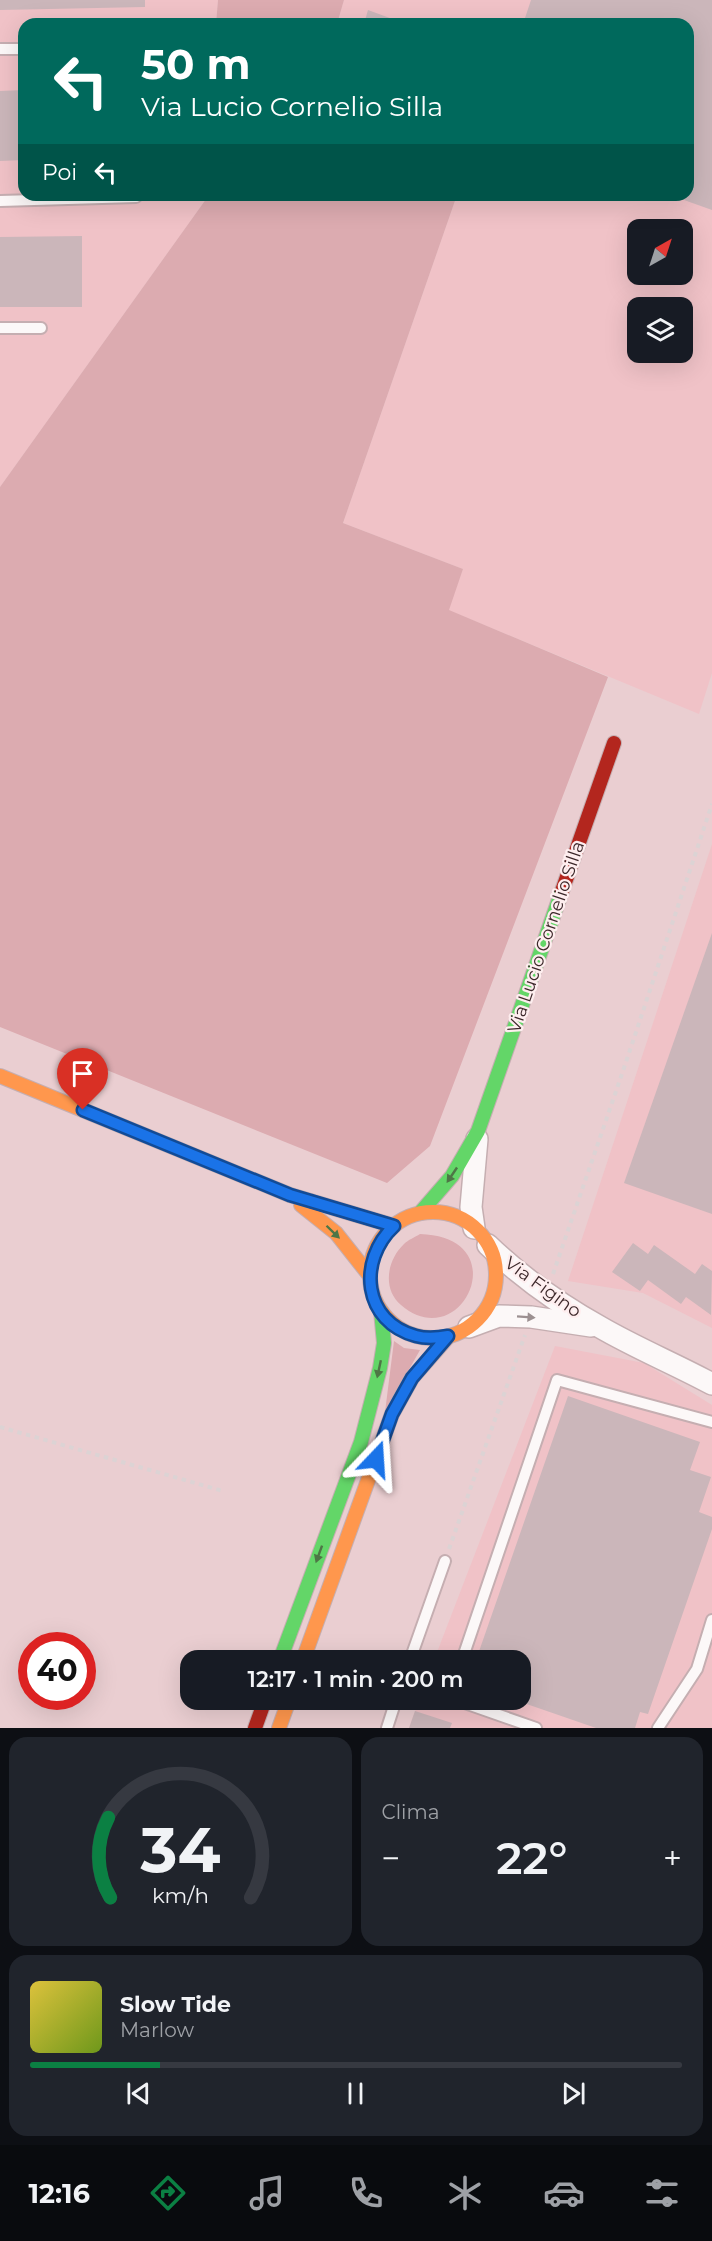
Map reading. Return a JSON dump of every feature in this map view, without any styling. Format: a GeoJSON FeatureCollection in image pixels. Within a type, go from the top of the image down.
{"type":"FeatureCollection","features":[{"type":"Feature","properties":{"kind":"street","name":"Via Lucio Cornelio Silla"},"geometry":{"type":"LineString","coordinates":[[284,1650],[361,1442],[380,1368],[384,1343],[381,1311],[371,1289],[370,1276],[371,1262],[376,1248],[383,1236],[394,1226],[420,1213],[452,1176],[478,1131],[614,743]]}},
{"type":"Feature","properties":{"kind":"street","name":"Via Lucio Cornelio Silla"},"geometry":{"type":"LineString","coordinates":[[0,1076],[290,1195],[394,1226]]}},
{"type":"Feature","properties":{"kind":"street","name":"Via Lucio Cornelio Silla"},"geometry":{"type":"LineString","coordinates":[[474,1228],[471,1207],[478,1131]]}},
{"type":"Feature","properties":{"kind":"street","name":"Via Lucio Cornelio Silla"},"geometry":{"type":"LineString","coordinates":[[290,1195],[336,1233],[370,1276]]}},
{"type":"Feature","properties":{"kind":"street","name":"Via Lucio Cornelio Silla"},"geometry":{"type":"LineString","coordinates":[[381,1311],[401,1330],[415,1336],[430,1338],[448,1336],[469,1327],[486,1309],[495,1282],[495,1270],[488,1245],[474,1228],[449,1214],[420,1213]]}},
{"type":"Feature","properties":{"kind":"street","name":"Via Figino"},"geometry":{"type":"LineString","coordinates":[[488,1245],[509,1266],[544,1292],[600,1328],[712,1384]]}},
{"type":"Feature","properties":{"kind":"street","name":"Via Figino"},"geometry":{"type":"LineString","coordinates":[[469,1327],[499,1316],[531,1317],[600,1328]]}},
{"type":"Feature","properties":{"kind":"street","name":"Via Lucio Cornelio Silla"},"geometry":{"type":"LineString","coordinates":[[307,1650],[392,1414],[412,1378],[448,1336]]}},
{"type":"Feature","properties":{"kind":"street"},"geometry":{"type":"LineString","coordinates":[[255,1728],[261,1710]]}},
{"type":"Feature","properties":{"kind":"street"},"geometry":{"type":"LineString","coordinates":[[279,1728],[286,1710]]}},
{"type":"Feature","properties":{"kind":"lane"},"geometry":{"type":"LineString","coordinates":[[0,49],[18,48]]}},
{"type":"Feature","properties":{"kind":"lane"},"geometry":{"type":"LineString","coordinates":[[0,201],[18,200]]}},
{"type":"Feature","properties":{"kind":"lane"},"geometry":{"type":"LineString","coordinates":[[0,328],[41,328]]}},
{"type":"Feature","properties":{"kind":"lane"},"geometry":{"type":"LineString","coordinates":[[465,1650],[557,1380],[712,1422]]}},
{"type":"Feature","properties":{"kind":"lane"},"geometry":{"type":"LineString","coordinates":[[414,1650],[445,1561]]}},
{"type":"Feature","properties":{"kind":"lane"},"geometry":{"type":"LineString","coordinates":[[658,1728],[696,1669],[712,1620]]}},
{"type":"Feature","properties":{"kind":"lane"},"geometry":{"type":"LineString","coordinates":[[387,1728],[393,1710]]}},
{"type":"Feature","properties":{"kind":"lane"},"geometry":{"type":"LineString","coordinates":[[485,1710],[536,1728]]}},
{"type":"Feature","properties":{"kind":"path"},"geometry":{"type":"LineString","coordinates":[[544,1292],[552,1277],[625,1065],[712,804]]}},
{"type":"Feature","properties":{"kind":"path"},"geometry":{"type":"LineString","coordinates":[[445,1561],[531,1317]]}},
{"type":"Feature","properties":{"kind":"path"},"geometry":{"type":"LineString","coordinates":[[0,1427],[223,1491]]}},
{"type":"Feature","properties":{"kind":"shaded area"},"geometry":{"type":"Polygon","coordinates":[[[0,0],[218,0],[216,18],[18,18],[18,201],[205,201],[0,487],[0,0]]]}},
{"type":"Feature","properties":{"kind":"shaded area"},"geometry":{"type":"Polygon","coordinates":[[[218,0],[344,0],[339,18],[216,18],[218,0]]]}},
{"type":"Feature","properties":{"kind":"shaded area"},"geometry":{"type":"Polygon","coordinates":[[[344,0],[712,0],[712,673],[699,714],[448,610],[463,569],[343,523],[455,201],[694,201],[694,18],[339,18],[344,0]]]}},
{"type":"Feature","properties":{"kind":"shaded area"},"geometry":{"type":"Polygon","coordinates":[[[205,201],[455,201],[343,523],[463,569],[449,610],[608,677],[430,1146],[387,1183],[0,1027],[0,487],[205,201]]]}},
{"type":"Feature","properties":{"kind":"shaded area"},"geometry":{"type":"Polygon","coordinates":[[[712,844],[712,1328],[643,1293],[568,1281],[712,844]]]}},
{"type":"Feature","properties":{"kind":"shaded area"},"geometry":{"type":"Polygon","coordinates":[[[420,1234],[450,1240],[467,1254],[473,1271],[470,1290],[459,1306],[443,1316],[423,1317],[401,1305],[391,1291],[389,1274],[394,1258],[404,1244],[420,1234]]]}},
{"type":"Feature","properties":{"kind":"shaded area"},"geometry":{"type":"Polygon","coordinates":[[[394,1341],[404,1348],[420,1350],[385,1412],[394,1341]]]}},
{"type":"Feature","properties":{"kind":"shaded area"},"geometry":{"type":"Polygon","coordinates":[[[555,1346],[644,1363],[712,1405],[712,1728],[409,1728],[415,1710],[531,1710],[531,1650],[438,1650],[555,1346]]]}},
{"type":"Feature","properties":{"kind":"building"},"geometry":{"type":"Polygon","coordinates":[[[0,0],[145,0],[145,7],[0,10],[0,0]]]}},
{"type":"Feature","properties":{"kind":"building"},"geometry":{"type":"Polygon","coordinates":[[[531,0],[712,0],[712,210],[687,201],[694,201],[694,18],[525,18],[531,0]]]}},
{"type":"Feature","properties":{"kind":"building"},"geometry":{"type":"Polygon","coordinates":[[[368,10],[390,18],[366,18],[368,10]]]}},
{"type":"Feature","properties":{"kind":"building"},"geometry":{"type":"Polygon","coordinates":[[[18,90],[18,160],[0,161],[0,91],[18,90]]]}},
{"type":"Feature","properties":{"kind":"building"},"geometry":{"type":"Polygon","coordinates":[[[82,236],[82,307],[0,307],[0,237],[82,236]]]}},
{"type":"Feature","properties":{"kind":"building"},"geometry":{"type":"Polygon","coordinates":[[[712,933],[712,1214],[624,1183],[712,933]]]}},
{"type":"Feature","properties":{"kind":"building"},"geometry":{"type":"Polygon","coordinates":[[[633,1243],[648,1254],[654,1245],[695,1274],[702,1264],[712,1271],[711,1315],[686,1297],[681,1304],[648,1280],[640,1291],[612,1272],[633,1243]]]}},
{"type":"Feature","properties":{"kind":"building"},"geometry":{"type":"Polygon","coordinates":[[[568,1396],[700,1442],[690,1470],[711,1477],[699,1512],[712,1517],[712,1529],[648,1714],[640,1712],[635,1728],[596,1728],[531,1706],[531,1650],[479,1650],[568,1396]]]}},
{"type":"Feature","properties":{"kind":"building"},"geometry":{"type":"Polygon","coordinates":[[[415,1711],[452,1723],[450,1728],[409,1728],[415,1711]]]}},
{"type":"Feature","properties":{"kind":"traffic: fast"},"geometry":{"type":"LineString","coordinates":[[420,1213],[452,1176],[478,1131],[562,891]]}},
{"type":"Feature","properties":{"kind":"traffic: fast"},"geometry":{"type":"LineString","coordinates":[[284,1650],[361,1442],[384,1343],[381,1311]]}},
{"type":"Feature","properties":{"kind":"traffic: slow"},"geometry":{"type":"LineString","coordinates":[[0,1076],[290,1195],[310,1201]]}},
{"type":"Feature","properties":{"kind":"traffic: slow"},"geometry":{"type":"LineString","coordinates":[[301,1205],[336,1233],[370,1276]]}},
{"type":"Feature","properties":{"kind":"traffic: slow"},"geometry":{"type":"LineString","coordinates":[[433,1212],[457,1217],[477,1231],[491,1251],[496,1275],[491,1299],[477,1319],[457,1333],[433,1338],[409,1333],[389,1319],[375,1299],[370,1275],[375,1251],[389,1231],[409,1217],[433,1212]]}},
{"type":"Feature","properties":{"kind":"traffic: slow"},"geometry":{"type":"LineString","coordinates":[[307,1650],[392,1414],[412,1378],[448,1337]]}},
{"type":"Feature","properties":{"kind":"traffic: slow"},"geometry":{"type":"LineString","coordinates":[[279,1728],[285,1710]]}},
{"type":"Feature","properties":{"kind":"traffic: jam"},"geometry":{"type":"LineString","coordinates":[[562,891],[614,743]]}},
{"type":"Feature","properties":{"kind":"traffic: jam"},"geometry":{"type":"LineString","coordinates":[[310,1201],[394,1226]]}},
{"type":"Feature","properties":{"kind":"traffic: jam"},"geometry":{"type":"LineString","coordinates":[[255,1728],[261,1710]]}},
{"type":"Feature","properties":{"kind":"route"},"geometry":{"type":"LineString","coordinates":[[83,1110],[290,1195],[394,1226],[383,1236],[371,1262],[371,1289],[376,1303],[389,1321],[401,1330],[415,1336],[430,1338],[448,1336],[412,1378],[392,1414],[376,1459]]}}]}
